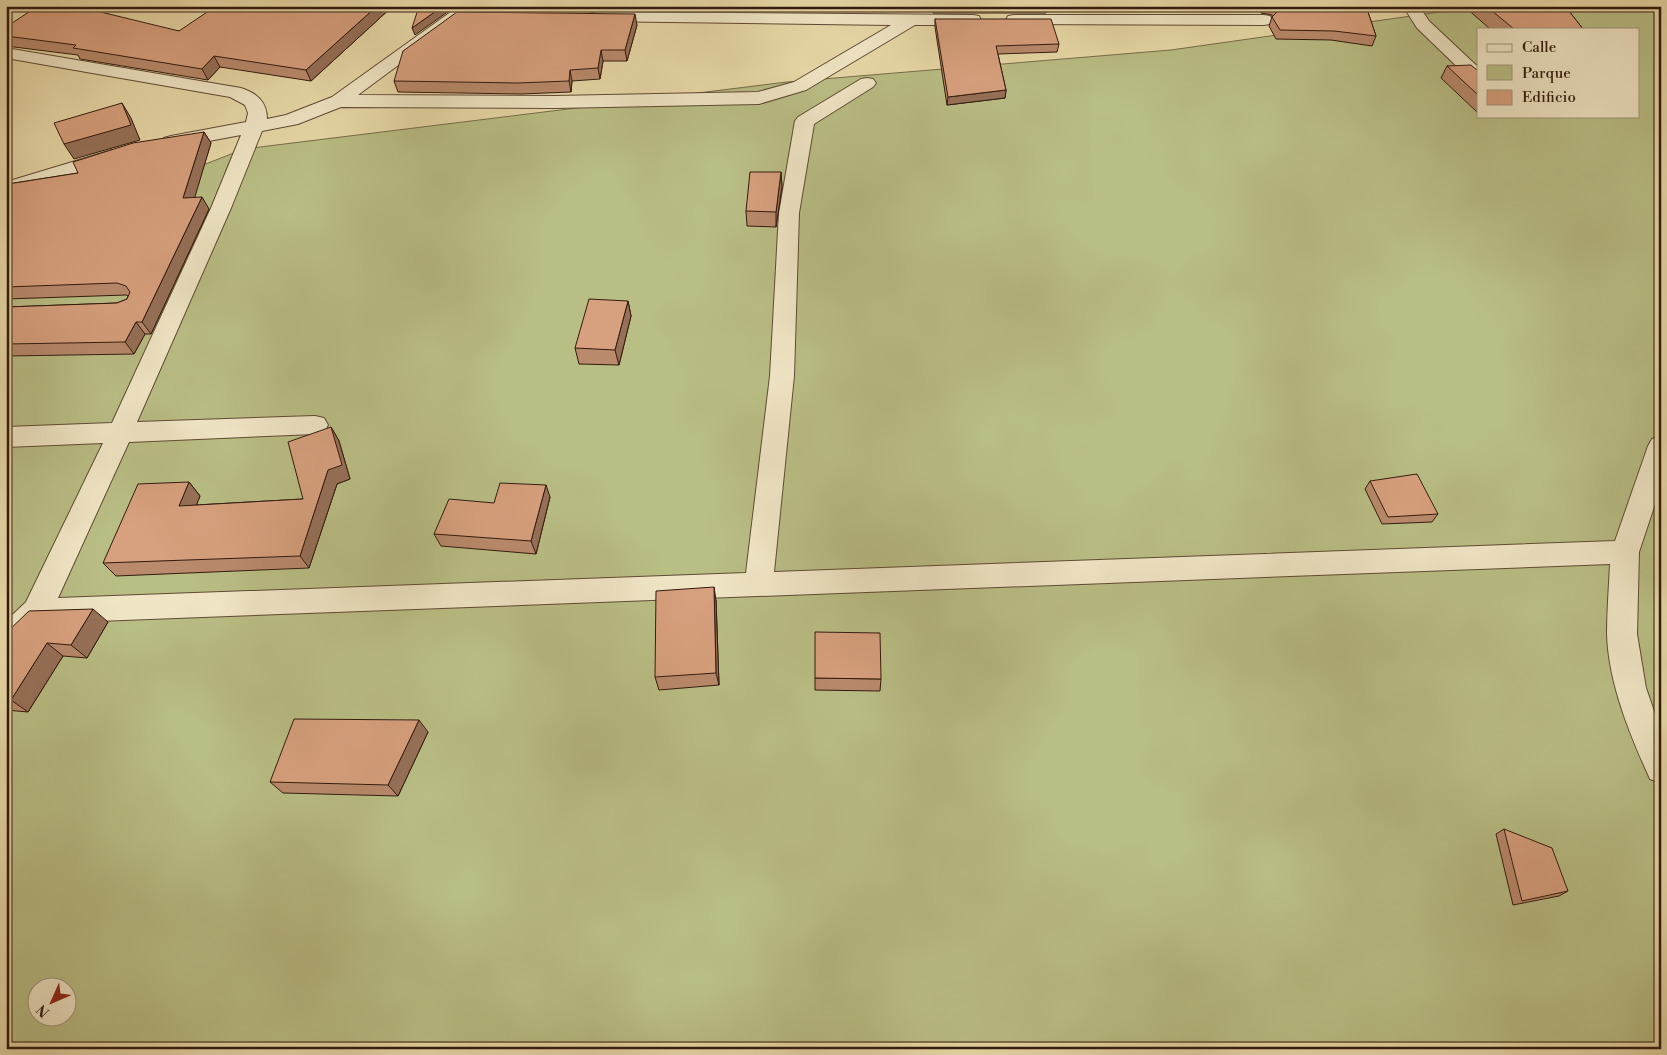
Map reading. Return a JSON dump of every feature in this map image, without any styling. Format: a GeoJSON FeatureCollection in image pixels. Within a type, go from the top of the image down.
{"type":"FeatureCollection","features":[{"type":"Feature","properties":{"kind":"street"},"geometry":{"type":"LineString","coordinates":[[1411,6],[1423,24],[1477,76]]}},
{"type":"Feature","properties":{"kind":"street"},"geometry":{"type":"LineString","coordinates":[[155,145],[291,120],[339,101],[464,11],[487,16]]}},
{"type":"Feature","properties":{"kind":"street"},"geometry":{"type":"LineString","coordinates":[[586,17],[996,20],[1048,13],[1264,20]]}},
{"type":"Feature","properties":{"kind":"street"},"geometry":{"type":"LineString","coordinates":[[339,101],[555,102],[759,98],[800,86],[911,20]]}},
{"type":"Feature","properties":{"kind":"street"},"geometry":{"type":"LineString","coordinates":[[6,53],[234,92],[251,99],[256,104],[258,111],[258,119],[253,127],[221,208],[121,431],[37,611],[6,640]]}},
{"type":"Feature","properties":{"kind":"street"},"geometry":{"type":"LineString","coordinates":[[758,583],[782,376],[789,214],[805,121],[866,83]]}},
{"type":"Feature","properties":{"kind":"street"},"geometry":{"type":"LineString","coordinates":[[6,189],[126,151]]}},
{"type":"Feature","properties":{"kind":"street"},"geometry":{"type":"LineString","coordinates":[[6,437],[121,431],[315,425]]}},
{"type":"Feature","properties":{"kind":"street"},"geometry":{"type":"LineString","coordinates":[[1661,446],[1624,552],[1622,634],[1631,688],[1647,737],[1661,768]]}},
{"type":"Feature","properties":{"kind":"street"},"geometry":{"type":"LineString","coordinates":[[37,611],[1624,552]]}},
{"type":"Feature","properties":{"kind":"green space"},"geometry":{"type":"Polygon","coordinates":[[[1482,6],[1661,6],[1661,1049],[6,1049],[6,242],[244,149],[787,82],[1171,50],[1482,6]]]}},
{"type":"Feature","properties":{"kind":"building"},"geometry":{"type":"Polygon","coordinates":[[[38,6],[76,6],[179,31],[216,6],[377,6],[306,70],[214,56],[202,69],[73,48],[76,45],[6,36],[6,27],[38,6]]]}},
{"type":"Feature","properties":{"kind":"building"},"geometry":{"type":"Polygon","coordinates":[[[419,6],[443,6],[412,28],[419,6]]]}},
{"type":"Feature","properties":{"kind":"building"},"geometry":{"type":"Polygon","coordinates":[[[1275,6],[1366,6],[1376,36],[1334,31],[1280,30],[1272,17],[1277,12],[1275,6]]]}},
{"type":"Feature","properties":{"kind":"building"},"geometry":{"type":"Polygon","coordinates":[[[1486,6],[1565,6],[1582,28],[1513,28],[1486,6]]]}},
{"type":"Feature","properties":{"kind":"building"},"geometry":{"type":"Polygon","coordinates":[[[457,12],[635,14],[625,50],[601,50],[598,68],[570,70],[569,81],[518,83],[394,81],[403,51],[457,12]]]}},
{"type":"Feature","properties":{"kind":"building"},"geometry":{"type":"Polygon","coordinates":[[[935,19],[1051,19],[1059,44],[996,46],[1006,90],[948,97],[935,19]]]}},
{"type":"Feature","properties":{"kind":"building"},"geometry":{"type":"Polygon","coordinates":[[[1471,65],[1477,70],[1477,94],[1447,66],[1471,65]]]}},
{"type":"Feature","properties":{"kind":"building"},"geometry":{"type":"Polygon","coordinates":[[[122,103],[131,125],[64,144],[54,123],[122,103]]]}},
{"type":"Feature","properties":{"kind":"building"},"geometry":{"type":"Polygon","coordinates":[[[204,132],[183,198],[202,197],[142,322],[136,322],[125,342],[6,344],[6,307],[117,303],[127,299],[130,292],[126,286],[117,283],[6,287],[6,182],[8,184],[78,173],[73,162],[133,143],[204,132]]]}},
{"type":"Feature","properties":{"kind":"building"},"geometry":{"type":"Polygon","coordinates":[[[750,172],[781,172],[776,212],[746,211],[750,172]]]}},
{"type":"Feature","properties":{"kind":"building"},"geometry":{"type":"Polygon","coordinates":[[[589,299],[628,301],[615,350],[575,348],[589,299]]]}},
{"type":"Feature","properties":{"kind":"building"},"geometry":{"type":"Polygon","coordinates":[[[331,427],[342,465],[328,470],[300,556],[103,563],[138,484],[189,482],[179,506],[303,499],[288,442],[331,427]]]}},
{"type":"Feature","properties":{"kind":"building"},"geometry":{"type":"Polygon","coordinates":[[[1417,474],[1438,514],[1388,517],[1370,481],[1417,474]]]}},
{"type":"Feature","properties":{"kind":"building"},"geometry":{"type":"Polygon","coordinates":[[[500,483],[546,485],[531,541],[434,534],[449,499],[494,503],[500,483]]]}},
{"type":"Feature","properties":{"kind":"building"},"geometry":{"type":"Polygon","coordinates":[[[714,587],[716,673],[655,677],[656,591],[714,587]]]}},
{"type":"Feature","properties":{"kind":"building"},"geometry":{"type":"Polygon","coordinates":[[[93,609],[71,645],[47,643],[11,700],[6,699],[6,633],[29,611],[93,609]]]}},
{"type":"Feature","properties":{"kind":"building"},"geometry":{"type":"Polygon","coordinates":[[[815,632],[880,633],[881,679],[815,678],[815,632]]]}},
{"type":"Feature","properties":{"kind":"building"},"geometry":{"type":"Polygon","coordinates":[[[294,719],[419,720],[388,785],[270,782],[294,719]]]}},
{"type":"Feature","properties":{"kind":"building"},"geometry":{"type":"Polygon","coordinates":[[[1504,829],[1552,848],[1568,891],[1522,901],[1504,829]]]}}]}
